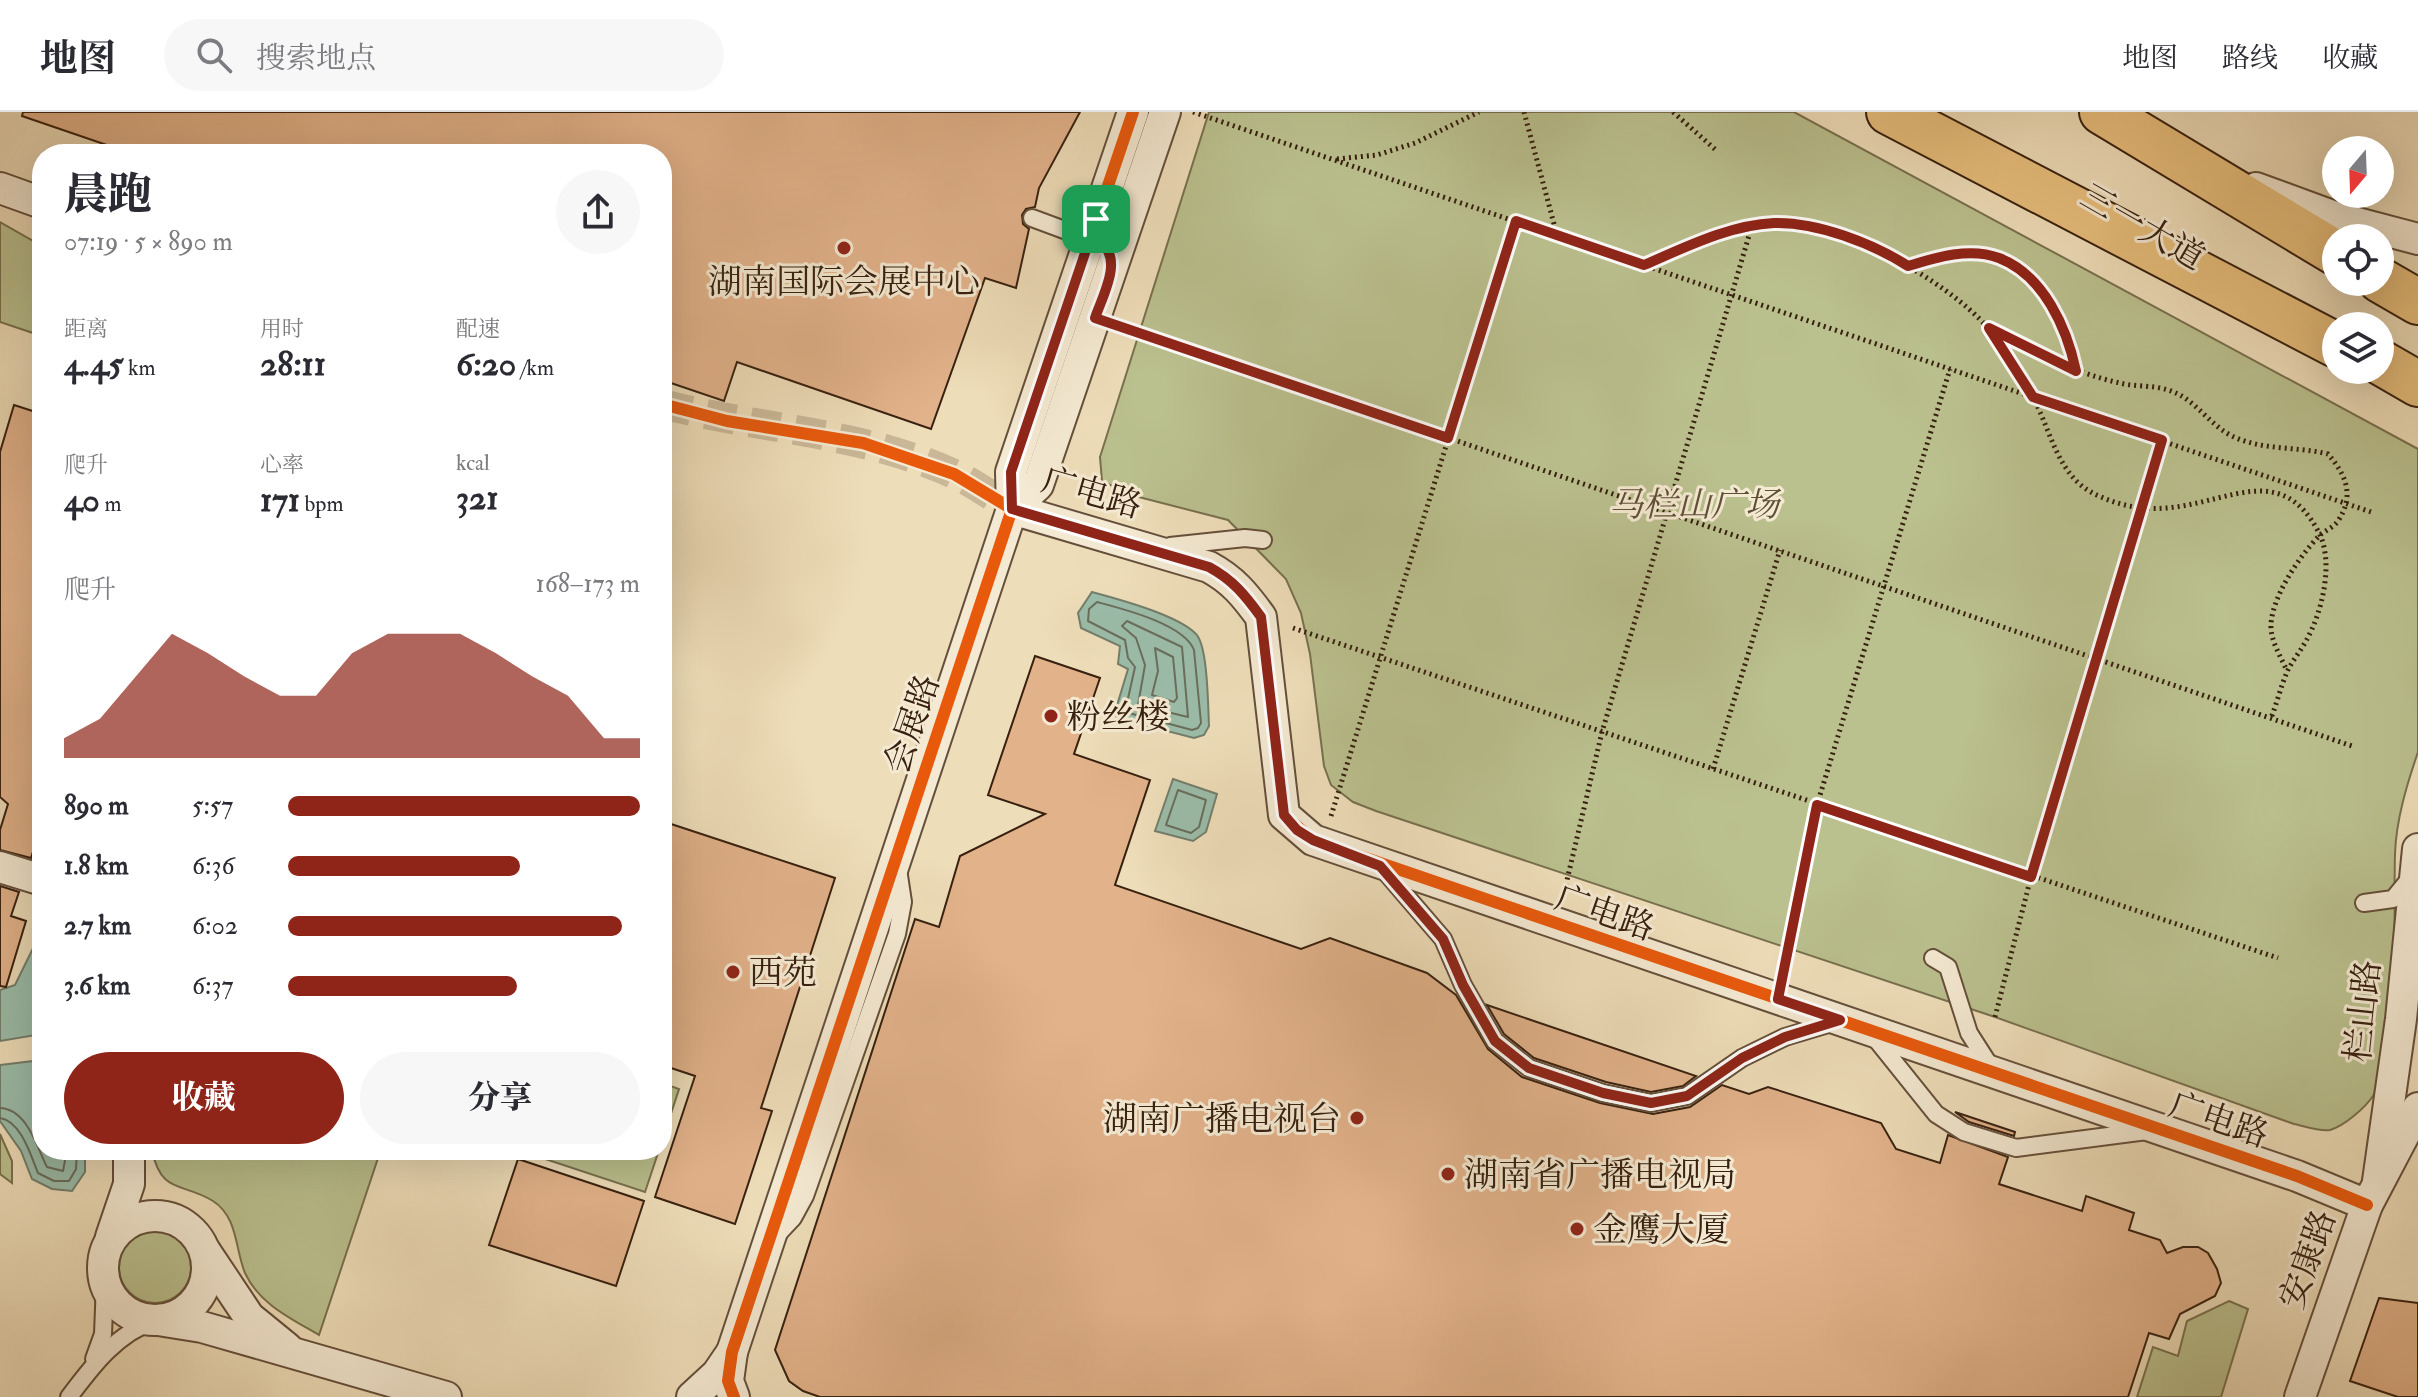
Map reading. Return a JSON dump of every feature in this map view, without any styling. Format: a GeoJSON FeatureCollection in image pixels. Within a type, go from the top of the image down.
{"type":"FeatureCollection","features":[{"type":"Feature","properties":{"kind":"highway"},"geometry":{"type":"LineString","coordinates":[[1889,112],[2322,338]]}},
{"type":"Feature","properties":{"kind":"highway","name":"三一大道"},"geometry":{"type":"LineString","coordinates":[[1953,112],[2008,148],[2322,329]]}},
{"type":"Feature","properties":{"kind":"highway"},"geometry":{"type":"LineString","coordinates":[[2102,112],[2322,245]]}},
{"type":"Feature","properties":{"kind":"highway"},"geometry":{"type":"LineString","coordinates":[[2394,288],[2418,302]]}},
{"type":"Feature","properties":{"kind":"highway"},"geometry":{"type":"LineString","coordinates":[[2394,371],[2418,386]]}},
{"type":"Feature","properties":{"kind":"highway"},"geometry":{"type":"LineString","coordinates":[[2394,375],[2418,386]]}},
{"type":"Feature","properties":{"kind":"street","name":"会展路"},"geometry":{"type":"LineString","coordinates":[[732,1352],[1012,509],[1011,472],[1097,242],[1133,112]]}},
{"type":"Feature","properties":{"kind":"street","name":"会展路"},"geometry":{"type":"LineString","coordinates":[[1012,509],[1038,485],[1095,318],[1097,242],[1165,112]]}},
{"type":"Feature","properties":{"kind":"street"},"geometry":{"type":"LineString","coordinates":[[2179,160],[2338,218],[2418,239]]}},
{"type":"Feature","properties":{"kind":"street"},"geometry":{"type":"LineString","coordinates":[[0,188],[32,199]]}},
{"type":"Feature","properties":{"kind":"street","name":"广电路"},"geometry":{"type":"LineString","coordinates":[[1012,509],[1209,567],[1229,578],[1261,617],[1284,815],[1297,830],[1323,845],[2297,1176],[2373,1193]]}},
{"type":"Feature","properties":{"kind":"street","name":"栏山路"},"geometry":{"type":"LineString","coordinates":[[2373,1193],[2401,1019],[2414,915],[2416,860]]}},
{"type":"Feature","properties":{"kind":"street"},"geometry":{"type":"LineString","coordinates":[[0,867],[32,877]]}},
{"type":"Feature","properties":{"kind":"street","name":"安康路"},"geometry":{"type":"LineString","coordinates":[[2300,1397],[2373,1193],[2418,1108]]}},
{"type":"Feature","properties":{"kind":"street"},"geometry":{"type":"LineString","coordinates":[[130,1160],[154,1201],[189,1231],[206,1255],[204,1286],[185,1311],[156,1320]]}},
{"type":"Feature","properties":{"kind":"street"},"geometry":{"type":"LineString","coordinates":[[130,1160],[126,1199],[102,1268],[112,1298],[124,1310],[139,1318],[202,1327],[305,1360],[446,1397]]}},
{"type":"Feature","properties":{"kind":"street"},"geometry":{"type":"LineString","coordinates":[[110,1241],[120,1229],[148,1216],[189,1231],[249,1317],[305,1360]]}},
{"type":"Feature","properties":{"kind":"street"},"geometry":{"type":"LineString","coordinates":[[692,1397],[717,1374],[732,1352]]}},
{"type":"Feature","properties":{"kind":"street"},"geometry":{"type":"LineString","coordinates":[[732,1352],[728,1381],[734,1397]]}},
{"type":"Feature","properties":{"kind":"lane"},"geometry":{"type":"LineString","coordinates":[[1032,218],[1097,242]]}},
{"type":"Feature","properties":{"kind":"lane"},"geometry":{"type":"LineString","coordinates":[[1150,549],[1245,538],[1263,540]]}},
{"type":"Feature","properties":{"kind":"lane"},"geometry":{"type":"LineString","coordinates":[[2364,903],[2393,899],[2416,860]]}},
{"type":"Feature","properties":{"kind":"lane"},"geometry":{"type":"LineString","coordinates":[[1380,866],[1443,939],[1463,985],[1495,1041],[1529,1068],[1603,1093],[1651,1103],[1687,1096],[1753,1053],[1785,1037],[1840,1020]]}},
{"type":"Feature","properties":{"kind":"lane"},"geometry":{"type":"LineString","coordinates":[[1933,958],[1948,967],[1969,1033],[1995,1073]]}},
{"type":"Feature","properties":{"kind":"lane"},"geometry":{"type":"LineString","coordinates":[[1869,1030],[1936,1114],[1957,1129],[1993,1142],[2016,1148],[2160,1129]]}},
{"type":"Feature","properties":{"kind":"lane"},"geometry":{"type":"LineString","coordinates":[[88,1371],[103,1334],[105,1283]]}},
{"type":"Feature","properties":{"kind":"lane"},"geometry":{"type":"LineString","coordinates":[[69,1397],[88,1371],[136,1327],[156,1320]]}},
{"type":"Feature","properties":{"kind":"path"},"geometry":{"type":"LineString","coordinates":[[1193,112],[2374,513]]}},
{"type":"Feature","properties":{"kind":"path"},"geometry":{"type":"LineString","coordinates":[[1334,160],[1377,155],[1415,143],[1479,112]]}},
{"type":"Feature","properties":{"kind":"path"},"geometry":{"type":"LineString","coordinates":[[1524,112],[1557,236]]}},
{"type":"Feature","properties":{"kind":"path"},"geometry":{"type":"LineString","coordinates":[[1673,112],[1717,151]]}},
{"type":"Feature","properties":{"kind":"path"},"geometry":{"type":"LineString","coordinates":[[1323,845],[1516,221]]}},
{"type":"Feature","properties":{"kind":"path"},"geometry":{"type":"LineString","coordinates":[[1644,265],[1721,234],[1774,223],[1829,232],[1893,256],[1947,289],[1989,328],[2033,397],[2066,472],[2095,495],[2129,508],[2175,507],[2266,488],[2303,506],[2321,534],[2326,575],[2319,609],[2308,638],[2287,671],[2271,718]]}},
{"type":"Feature","properties":{"kind":"path"},"geometry":{"type":"LineString","coordinates":[[1557,925],[1602,732],[1751,228]]}},
{"type":"Feature","properties":{"kind":"path"},"geometry":{"type":"LineString","coordinates":[[1908,266],[1968,253],[2000,258],[2024,274],[2047,299],[2068,335],[2076,371]]}},
{"type":"Feature","properties":{"kind":"path"},"geometry":{"type":"LineString","coordinates":[[1095,318],[2352,746]]}},
{"type":"Feature","properties":{"kind":"path"},"geometry":{"type":"LineString","coordinates":[[1989,328],[2076,371],[2120,383],[2169,390],[2195,404],[2210,423],[2234,437],[2267,447],[2328,454],[2345,474],[2347,503],[2337,524],[2321,534],[2300,560],[2271,624],[2275,646],[2287,671]]}},
{"type":"Feature","properties":{"kind":"path"},"geometry":{"type":"LineString","coordinates":[[1778,999],[1817,805],[1950,369]]}},
{"type":"Feature","properties":{"kind":"path"},"geometry":{"type":"LineString","coordinates":[[1995,1017],[2031,877],[2162,440]]}},
{"type":"Feature","properties":{"kind":"path"},"geometry":{"type":"LineString","coordinates":[[1713,769],[1780,550]]}},
{"type":"Feature","properties":{"kind":"path"},"geometry":{"type":"LineString","coordinates":[[1261,617],[2278,958]]}},
{"type":"Feature","properties":{"kind":"green space","name":"马栏山广场"},"geometry":{"type":"Polygon","coordinates":[[[1209,112],[1794,112],[2418,449],[2418,752],[2397,828],[2394,979],[2388,1047],[2382,1075],[2369,1101],[2348,1121],[2330,1130],[2294,1124],[1995,1017],[1376,811],[1353,802],[1331,785],[1324,766],[1310,654],[1301,613],[1286,579],[1228,520],[1131,495],[1102,481],[1100,457],[1209,112]]]}},
{"type":"Feature","properties":{"kind":"green space"},"geometry":{"type":"Polygon","coordinates":[[[0,222],[32,240],[32,333],[0,322],[0,222]]]}},
{"type":"Feature","properties":{"kind":"green space"},"geometry":{"type":"Polygon","coordinates":[[[672,1087],[679,1089],[672,1110],[672,1087]]]}},
{"type":"Feature","properties":{"kind":"green space"},"geometry":{"type":"Polygon","coordinates":[[[0,1134],[12,1161],[12,1183],[0,1174],[0,1134]]]}},
{"type":"Feature","properties":{"kind":"green space"},"geometry":{"type":"Polygon","coordinates":[[[155,1160],[377,1160],[319,1335],[277,1310],[251,1284],[242,1264],[235,1234],[221,1208],[202,1195],[167,1181],[155,1160]]]}},
{"type":"Feature","properties":{"kind":"green space"},"geometry":{"type":"Polygon","coordinates":[[[548,1160],[656,1160],[645,1192],[548,1160]]]}},
{"type":"Feature","properties":{"kind":"green space"},"geometry":{"type":"Polygon","coordinates":[[[155,1231],[175,1237],[185,1247],[191,1267],[185,1287],[175,1297],[155,1303],[135,1297],[125,1287],[119,1267],[125,1247],[135,1237],[155,1231]]]}},
{"type":"Feature","properties":{"kind":"green space"},"geometry":{"type":"Polygon","coordinates":[[[2229,1301],[2248,1309],[2221,1397],[2137,1397],[2153,1347],[2178,1356],[2187,1321],[2229,1301]]]}},
{"type":"Feature","properties":{"kind":"water"},"geometry":{"type":"Polygon","coordinates":[[[1092,592],[1162,614],[1196,634],[1203,651],[1207,677],[1209,726],[1204,735],[1194,738],[1117,718],[1115,712],[1128,669],[1118,664],[1120,646],[1081,628],[1078,613],[1092,592]]]}},
{"type":"Feature","properties":{"kind":"water"},"geometry":{"type":"Polygon","coordinates":[[[1173,779],[1217,794],[1206,832],[1193,841],[1155,831],[1173,779]]]}},
{"type":"Feature","properties":{"kind":"water"},"geometry":{"type":"Polygon","coordinates":[[[32,950],[32,1036],[0,1041],[0,990],[15,985],[32,950]]]}},
{"type":"Feature","properties":{"kind":"water"},"geometry":{"type":"Polygon","coordinates":[[[32,1061],[32,1160],[85,1160],[85,1172],[72,1191],[52,1189],[32,1179],[21,1151],[0,1121],[0,1065],[32,1061]]]}},
{"type":"Feature","properties":{"kind":"building","name":"湖南国际会展中心"},"geometry":{"type":"Polygon","coordinates":[[[23,112],[1080,112],[1039,188],[1035,207],[1026,209],[1022,215],[1023,224],[1029,229],[1016,288],[985,278],[931,429],[737,362],[724,401],[672,383],[672,144],[104,144],[22,116],[23,112]]]}},
{"type":"Feature","properties":{"kind":"building"},"geometry":{"type":"Polygon","coordinates":[[[14,405],[32,411],[31,858],[0,850],[0,830],[8,804],[0,797],[0,452],[14,405]]]}},
{"type":"Feature","properties":{"kind":"building","name":"湖南广播电视台"},"geometry":{"type":"Polygon","coordinates":[[[1035,656],[1100,678],[1074,754],[1150,780],[1115,885],[1301,949],[1330,938],[1427,973],[1456,995],[1488,1049],[1522,1077],[1600,1103],[1653,1114],[1690,1107],[1722,1085],[1749,1094],[1768,1087],[1881,1123],[1896,1149],[1940,1163],[1948,1135],[2008,1157],[1999,1184],[2082,1211],[2086,1196],[2134,1213],[2129,1230],[2160,1240],[2167,1253],[2183,1247],[2198,1247],[2208,1253],[2221,1283],[2215,1296],[2180,1314],[2169,1339],[2149,1333],[2128,1397],[820,1397],[803,1391],[789,1381],[775,1350],[915,919],[939,927],[960,856],[1045,814],[988,795],[1035,656]]]}},
{"type":"Feature","properties":{"kind":"building","name":"西苑"},"geometry":{"type":"Polygon","coordinates":[[[672,824],[835,878],[761,1108],[772,1111],[735,1224],[655,1197],[667,1160],[672,1160],[672,1146],[695,1076],[672,1068],[672,824]]]}},
{"type":"Feature","properties":{"kind":"building"},"geometry":{"type":"Polygon","coordinates":[[[0,886],[19,892],[11,916],[26,921],[6,987],[0,986],[0,886]]]}},
{"type":"Feature","properties":{"kind":"building"},"geometry":{"type":"Polygon","coordinates":[[[1487,1005],[1696,1076],[1683,1086],[1651,1092],[1606,1082],[1534,1058],[1504,1034],[1487,1005]]]}},
{"type":"Feature","properties":{"kind":"building"},"geometry":{"type":"Polygon","coordinates":[[[1955,1112],[2015,1132],[2014,1136],[1969,1122],[1955,1112]]]}},
{"type":"Feature","properties":{"kind":"building"},"geometry":{"type":"Polygon","coordinates":[[[518,1160],[644,1201],[616,1286],[489,1245],[518,1160]]]}},
{"type":"Feature","properties":{"kind":"building"},"geometry":{"type":"Polygon","coordinates":[[[2379,1298],[2418,1303],[2418,1397],[2398,1397],[2350,1381],[2379,1298]]]}},
{"type":"Feature","properties":{"kind":"tunnel"},"geometry":{"type":"LineString","coordinates":[[672,406],[883,449],[954,474],[1012,509]]}},
{"type":"Feature","properties":{"kind":"cycle path"},"geometry":{"type":"LineString","coordinates":[[734,1397],[728,1381],[732,1352],[1012,509],[1011,472],[1133,112]]}},
{"type":"Feature","properties":{"kind":"cycle path"},"geometry":{"type":"LineString","coordinates":[[672,407],[727,421],[863,443],[954,474],[1012,509],[1209,567],[1229,578],[1261,617],[1284,815],[1313,840],[2297,1176],[2367,1205]]}},
{"type":"Feature","properties":{"kind":"place","name":"湖南国际会展中心"},"geometry":{"type":"Point","coordinates":[844,248]}},
{"type":"Feature","properties":{"kind":"place","name":"粉丝楼"},"geometry":{"type":"Point","coordinates":[1051,716]}},
{"type":"Feature","properties":{"kind":"place","name":"西苑"},"geometry":{"type":"Point","coordinates":[733,972]}},
{"type":"Feature","properties":{"kind":"place","name":"湖南广播电视台"},"geometry":{"type":"Point","coordinates":[1357,1118]}},
{"type":"Feature","properties":{"kind":"place","name":"湖南省广播电视局"},"geometry":{"type":"Point","coordinates":[1448,1174]}},
{"type":"Feature","properties":{"kind":"place","name":"金鹰大厦"},"geometry":{"type":"Point","coordinates":[1577,1229]}},
{"type":"Feature","properties":{"kind":"route"},"geometry":{"type":"LineString","coordinates":[[1096,219],[1074,235],[1089,240],[1099,242],[1110,255],[1112,266],[1095,318],[1448,438],[1516,221],[1644,265],[1721,234],[1774,223],[1829,232],[1893,256],[1908,266],[1938,257],[1968,253],[2000,258],[2024,274],[2047,299],[2068,335],[2076,371],[1989,328],[2033,397],[2162,440],[2031,877],[1817,805],[1778,999],[1840,1020],[1785,1037],[1742,1058],[1687,1096],[1651,1103],[1603,1093],[1529,1068],[1510,1055],[1495,1041],[1481,1018],[1443,939],[1380,866],[1313,840],[1297,830],[1284,815],[1261,617],[1242,591],[1229,578],[1209,567],[1012,509],[1011,472],[1083,259],[1089,240],[1096,219]]}}]}
